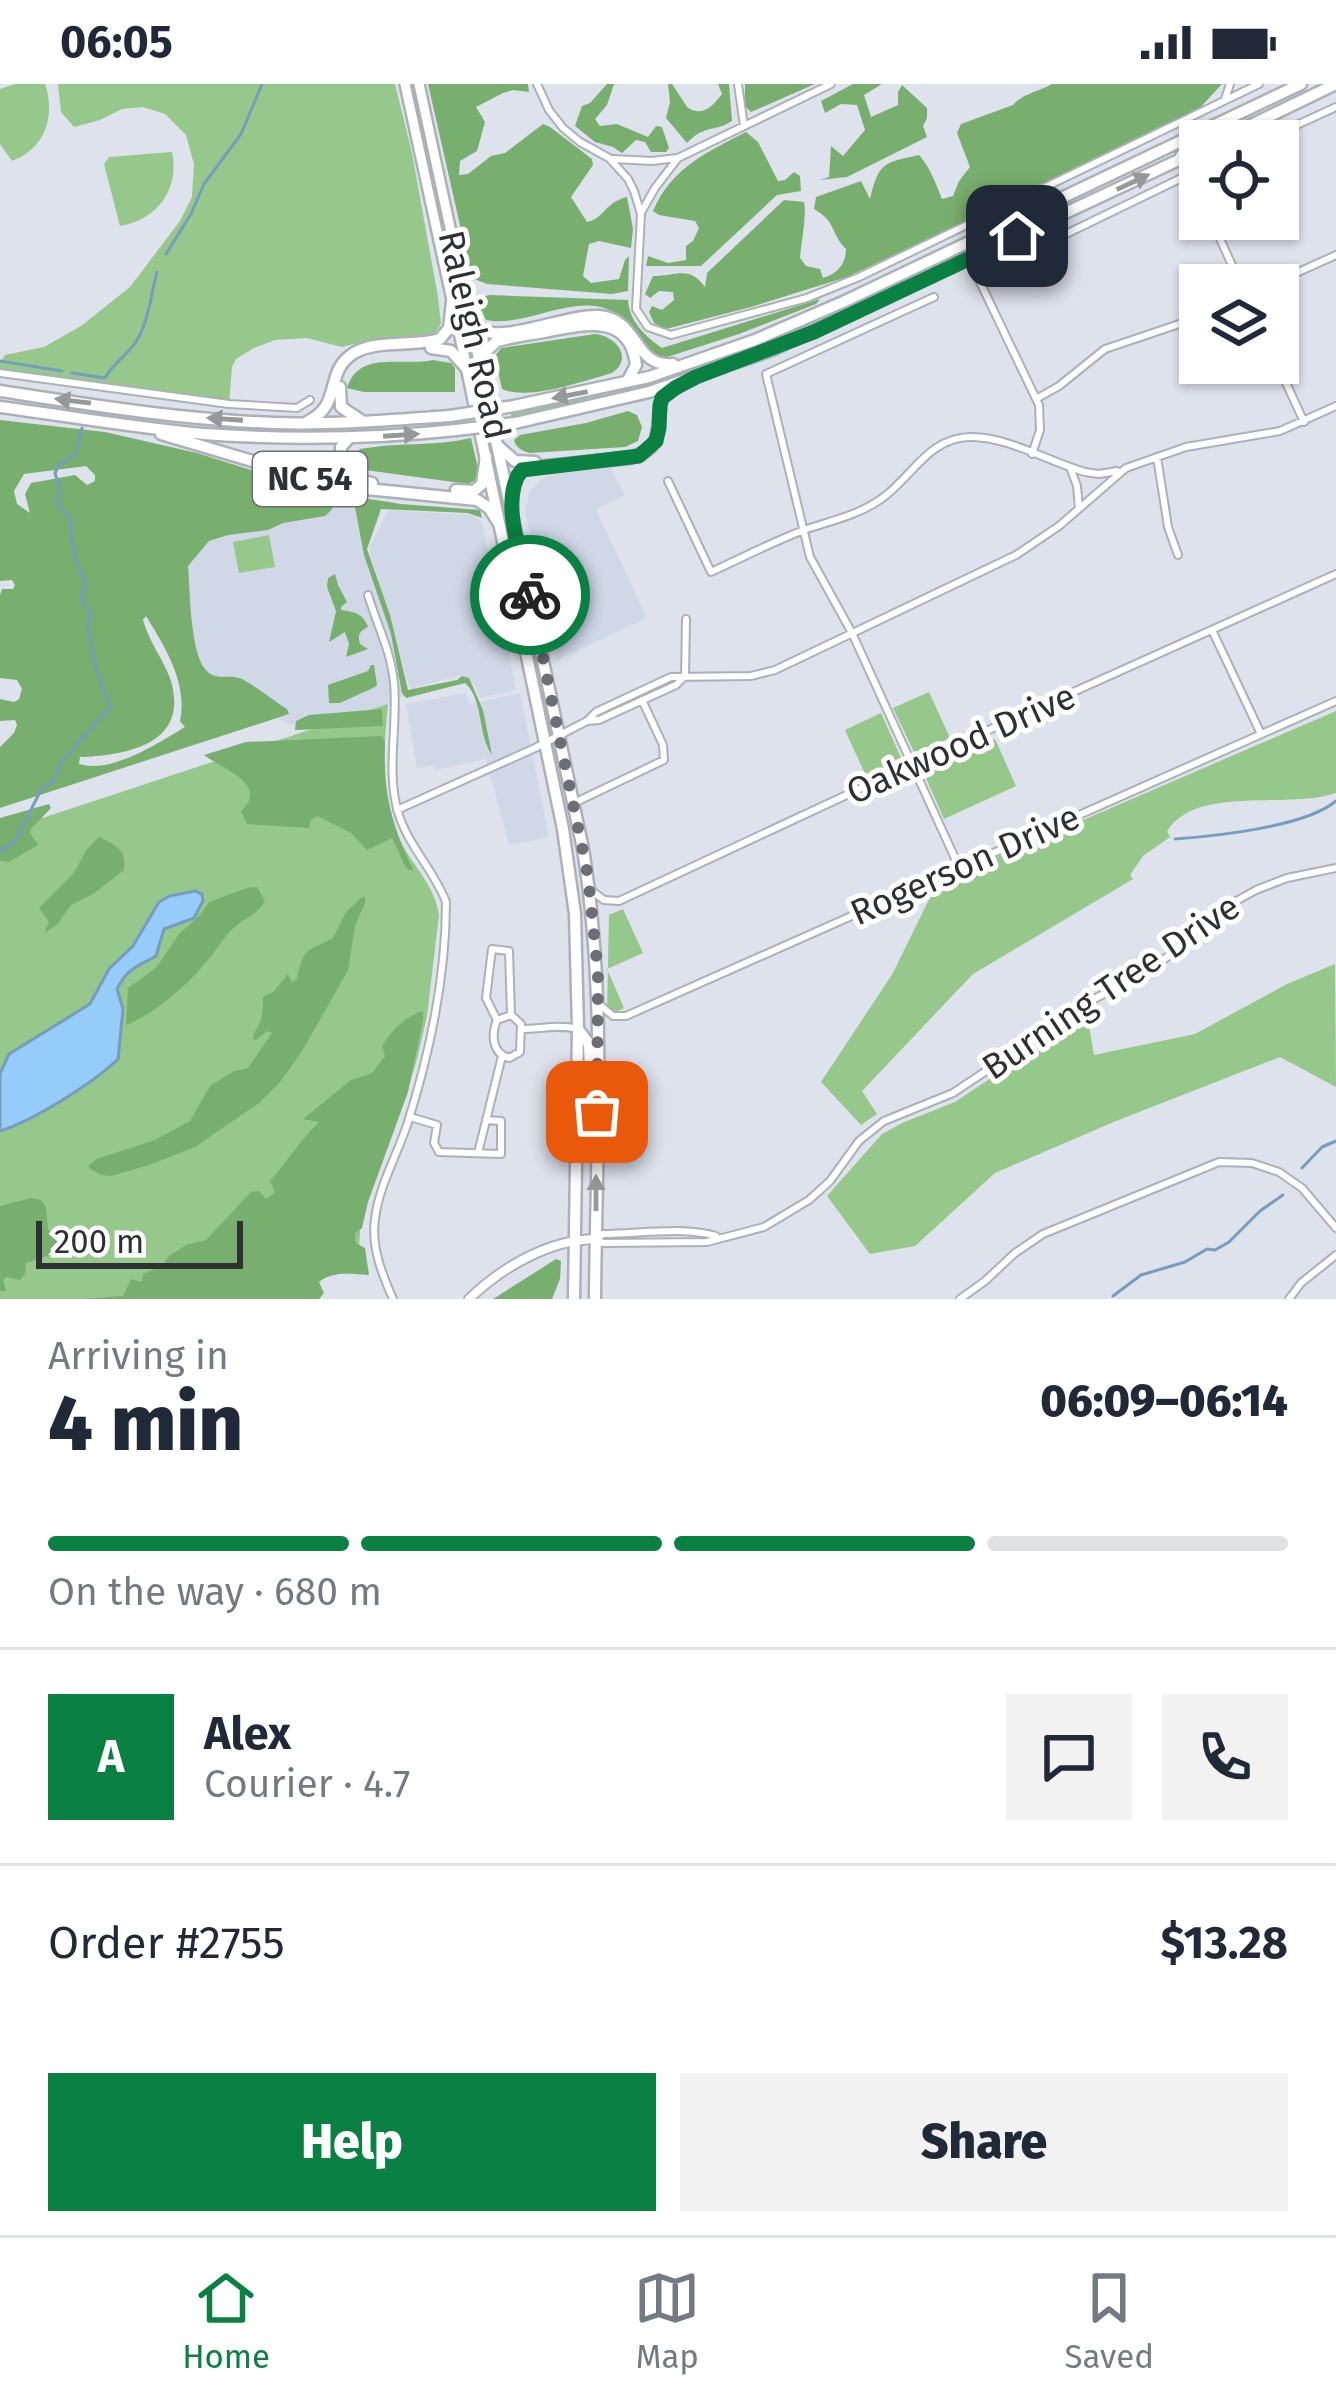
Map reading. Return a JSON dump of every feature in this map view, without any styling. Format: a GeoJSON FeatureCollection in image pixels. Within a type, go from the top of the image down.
{"type":"FeatureCollection","features":[{"type":"Feature","properties":{"kind":"main road","name":"Raleigh Road"},"geometry":{"type":"LineString","coordinates":[[406,84],[563,829],[575,914],[574,1299]]}},
{"type":"Feature","properties":{"kind":"main road","name":"Raleigh Road"},"geometry":{"type":"LineString","coordinates":[[418,84],[589,886],[598,1001],[595,1299]]}},
{"type":"Feature","properties":{"kind":"main road"},"geometry":{"type":"LineString","coordinates":[[0,392],[192,417],[304,423],[450,416],[625,382],[682,367],[798,323],[1301,84]]}},
{"type":"Feature","properties":{"kind":"main road"},"geometry":{"type":"LineString","coordinates":[[1261,120],[1336,84]]}},
{"type":"Feature","properties":{"kind":"main road"},"geometry":{"type":"LineString","coordinates":[[0,407],[222,435],[283,438],[349,438],[515,423],[623,399],[793,341],[1179,160]]}},
{"type":"Feature","properties":{"kind":"main road"},"geometry":{"type":"LineString","coordinates":[[969,259],[972,249],[1030,220],[1034,211]]}},
{"type":"Feature","properties":{"kind":"main road"},"geometry":{"type":"LineString","coordinates":[[304,423],[327,408],[337,374],[348,358],[366,349],[440,339],[448,328],[452,302]]}},
{"type":"Feature","properties":{"kind":"main road"},"geometry":{"type":"LineString","coordinates":[[467,310],[479,326],[496,334],[578,317],[611,318],[631,332],[653,363],[682,367]]}},
{"type":"Feature","properties":{"kind":"main road"},"geometry":{"type":"LineString","coordinates":[[482,370],[485,352],[496,341],[595,323],[614,329],[632,347],[636,365],[625,382]]}},
{"type":"Feature","properties":{"kind":"main road"},"geometry":{"type":"LineString","coordinates":[[365,422],[344,411],[338,401],[343,374],[358,359],[440,347],[453,352],[466,368]]}},
{"type":"Feature","properties":{"kind":"main road"},"geometry":{"type":"LineString","coordinates":[[510,500],[515,477],[525,468],[642,454],[657,437],[662,398],[696,377]]}},
{"type":"Feature","properties":{"kind":"main road"},"geometry":{"type":"LineString","coordinates":[[499,447],[514,461],[524,463],[640,449],[653,435],[654,416],[643,402],[623,399]]}},
{"type":"Feature","properties":{"kind":"main road","name":"NC 54"},"geometry":{"type":"LineString","coordinates":[[117,423],[337,486],[477,500],[490,508],[498,522]]}},
{"type":"Feature","properties":{"kind":"main road"},"geometry":{"type":"LineString","coordinates":[[349,438],[341,447],[341,463],[352,478],[363,482],[474,490],[484,478],[486,456]]}},
{"type":"Feature","properties":{"kind":"main road"},"geometry":{"type":"LineString","coordinates":[[486,456],[503,511],[514,518]]}},
{"type":"Feature","properties":{"kind":"main road"},"geometry":{"type":"LineString","coordinates":[[578,1035],[586,1038],[590,1070],[598,1076]]}},
{"type":"Feature","properties":{"kind":"street"},"geometry":{"type":"LineString","coordinates":[[537,84],[563,128],[609,158],[628,179],[641,214],[636,309],[648,327],[670,334],[826,290],[1259,84]]}},
{"type":"Feature","properties":{"kind":"street"},"geometry":{"type":"LineString","coordinates":[[738,84],[744,126]]}},
{"type":"Feature","properties":{"kind":"street"},"geometry":{"type":"LineString","coordinates":[[609,158],[678,158],[831,84]]}},
{"type":"Feature","properties":{"kind":"street"},"geometry":{"type":"LineString","coordinates":[[1223,103],[1231,84]]}},
{"type":"Feature","properties":{"kind":"street"},"geometry":{"type":"LineString","coordinates":[[1299,124],[1336,107]]}},
{"type":"Feature","properties":{"kind":"street"},"geometry":{"type":"LineString","coordinates":[[1166,131],[1172,146]]}},
{"type":"Feature","properties":{"kind":"street"},"geometry":{"type":"LineString","coordinates":[[641,214],[678,158]]}},
{"type":"Feature","properties":{"kind":"street"},"geometry":{"type":"LineString","coordinates":[[1029,251],[1179,180]]}},
{"type":"Feature","properties":{"kind":"street"},"geometry":{"type":"LineString","coordinates":[[1299,272],[1336,255]]}},
{"type":"Feature","properties":{"kind":"street"},"geometry":{"type":"LineString","coordinates":[[969,259],[1036,399],[1041,421],[1032,454]]}},
{"type":"Feature","properties":{"kind":"street"},"geometry":{"type":"LineString","coordinates":[[934,297],[766,374],[810,556],[852,633],[958,867]]}},
{"type":"Feature","properties":{"kind":"street"},"geometry":{"type":"LineString","coordinates":[[1036,399],[1105,349],[1179,324]]}},
{"type":"Feature","properties":{"kind":"street"},"geometry":{"type":"LineString","coordinates":[[0,373],[229,404],[297,408],[310,400]]}},
{"type":"Feature","properties":{"kind":"street"},"geometry":{"type":"LineString","coordinates":[[1286,384],[1304,422]]}},
{"type":"Feature","properties":{"kind":"street"},"geometry":{"type":"LineString","coordinates":[[668,481],[711,572],[802,531],[864,510],[894,490],[927,453],[946,442],[969,437],[994,441],[1099,473],[1126,469],[1205,442],[1280,431],[1336,406]]}},
{"type":"Feature","properties":{"kind":"street"},"geometry":{"type":"LineString","coordinates":[[1156,457],[1178,555]]}},
{"type":"Feature","properties":{"kind":"street"},"geometry":{"type":"LineString","coordinates":[[1070,467],[1079,508]]}},
{"type":"Feature","properties":{"kind":"street"},"geometry":{"type":"LineString","coordinates":[[397,810],[598,720],[640,696],[676,685],[685,676],[765,673],[852,633],[1016,555],[1126,469]]}},
{"type":"Feature","properties":{"kind":"street","name":"Oakwood Drive"},"geometry":{"type":"LineString","coordinates":[[589,886],[604,900],[620,901],[1336,574]]}},
{"type":"Feature","properties":{"kind":"street"},"geometry":{"type":"LineString","coordinates":[[368,595],[384,636],[394,684],[397,810],[446,902],[435,1016],[410,1118],[374,1221],[378,1259],[393,1299]]}},
{"type":"Feature","properties":{"kind":"street"},"geometry":{"type":"LineString","coordinates":[[685,676],[686,619]]}},
{"type":"Feature","properties":{"kind":"street"},"geometry":{"type":"LineString","coordinates":[[1212,630],[1262,734]]}},
{"type":"Feature","properties":{"kind":"street"},"geometry":{"type":"LineString","coordinates":[[574,803],[664,760],[663,745],[640,696]]}},
{"type":"Feature","properties":{"kind":"street","name":"Rogerson Drive"},"geometry":{"type":"LineString","coordinates":[[598,1001],[604,1012],[626,1016],[1336,701]]}},
{"type":"Feature","properties":{"kind":"street","name":"Burning Tree Drive"},"geometry":{"type":"LineString","coordinates":[[575,1239],[665,1233],[719,1237],[764,1227],[809,1200],[874,1128],[952,1093],[1094,999],[1144,973],[1229,905],[1287,878],[1336,868]]}},
{"type":"Feature","properties":{"kind":"street"},"geometry":{"type":"LineString","coordinates":[[497,1020],[511,1015],[518,1019],[520,1052],[509,1058],[495,1046],[497,1020],[486,998],[492,949],[509,952],[511,1015]]}},
{"type":"Feature","properties":{"kind":"street"},"geometry":{"type":"LineString","coordinates":[[521,1029],[567,1026],[578,1035]]}},
{"type":"Feature","properties":{"kind":"street"},"geometry":{"type":"LineString","coordinates":[[478,1154],[502,1056]]}},
{"type":"Feature","properties":{"kind":"street"},"geometry":{"type":"LineString","coordinates":[[410,1118],[437,1125],[434,1143],[439,1152],[501,1154],[501,1121],[486,1120]]}},
{"type":"Feature","properties":{"kind":"street"},"geometry":{"type":"LineString","coordinates":[[960,1299],[1043,1234],[1219,1162],[1252,1163],[1280,1172],[1302,1188],[1336,1228]]}},
{"type":"Feature","properties":{"kind":"street"},"geometry":{"type":"LineString","coordinates":[[469,1299],[519,1262],[575,1239]]}},
{"type":"Feature","properties":{"kind":"street"},"geometry":{"type":"LineString","coordinates":[[1289,1299],[1336,1255]]}},
{"type":"Feature","properties":{"kind":"shaded area"},"geometry":{"type":"Polygon","coordinates":[[[611,468],[625,495],[596,509],[647,618],[557,660],[525,511],[530,491],[543,478],[567,470],[611,468]]]}},
{"type":"Feature","properties":{"kind":"shaded area"},"geometry":{"type":"Polygon","coordinates":[[[338,499],[362,502],[366,559],[394,632],[369,549],[388,510],[472,515],[482,522],[516,690],[480,698],[474,684],[462,675],[410,689],[395,638],[405,695],[306,731],[191,683],[174,537],[338,499]]]}},
{"type":"Feature","properties":{"kind":"shaded area"},"geometry":{"type":"Polygon","coordinates":[[[466,693],[470,704],[520,693],[549,837],[509,845],[486,759],[435,770],[433,765],[417,768],[406,704],[466,693]]]}},
{"type":"Feature","properties":{"kind":"green space"},"geometry":{"type":"Polygon","coordinates":[[[45,84],[49,108],[40,140],[12,161],[0,144],[0,89],[45,84]]]}},
{"type":"Feature","properties":{"kind":"green space"},"geometry":{"type":"Polygon","coordinates":[[[58,84],[395,84],[438,297],[441,324],[434,335],[342,347],[307,338],[275,340],[236,359],[229,404],[0,373],[5,355],[44,347],[81,326],[130,287],[180,221],[192,197],[194,164],[186,135],[165,114],[143,107],[122,109],[74,127],[61,112],[58,84]]]}},
{"type":"Feature","properties":{"kind":"green space"},"geometry":{"type":"Polygon","coordinates":[[[428,84],[528,84],[529,92],[513,90],[476,107],[485,122],[477,151],[460,161],[459,175],[505,153],[543,124],[550,127],[592,159],[593,165],[571,197],[587,222],[627,197],[631,248],[599,241],[589,244],[583,276],[591,283],[619,279],[629,256],[628,291],[612,294],[487,284],[472,278],[428,84]]]}},
{"type":"Feature","properties":{"kind":"green space"},"geometry":{"type":"Polygon","coordinates":[[[607,84],[614,84],[607,105],[595,119],[600,126],[617,124],[648,137],[656,126],[662,127],[666,152],[651,152],[645,142],[636,140],[622,153],[595,142],[575,126],[582,106],[607,84]]]}},
{"type":"Feature","properties":{"kind":"green space"},"geometry":{"type":"Polygon","coordinates":[[[668,84],[687,107],[702,111],[722,94],[718,84],[729,84],[732,121],[699,133],[687,143],[666,118],[668,84]]]}},
{"type":"Feature","properties":{"kind":"green space"},"geometry":{"type":"Polygon","coordinates":[[[745,84],[815,84],[751,112],[745,106],[745,84]]]}},
{"type":"Feature","properties":{"kind":"green space"},"geometry":{"type":"Polygon","coordinates":[[[853,84],[882,84],[864,95],[871,117],[898,105],[902,85],[927,108],[923,126],[927,137],[847,177],[820,180],[829,177],[831,146],[843,156],[865,130],[857,105],[841,104],[825,113],[821,101],[853,84]]]}},
{"type":"Feature","properties":{"kind":"green space"},"geometry":{"type":"Polygon","coordinates":[[[1052,84],[1222,84],[1198,110],[1182,119],[847,277],[666,329],[654,323],[649,312],[652,306],[662,310],[674,300],[673,292],[659,291],[650,298],[645,294],[653,276],[688,274],[705,287],[707,273],[784,200],[804,202],[800,258],[806,266],[820,269],[823,278],[832,274],[842,264],[846,249],[826,218],[814,209],[816,197],[861,181],[870,199],[884,166],[919,155],[942,199],[953,196],[970,167],[957,133],[961,124],[1013,105],[1052,84]]]}},
{"type":"Feature","properties":{"kind":"green space"},"geometry":{"type":"Polygon","coordinates":[[[746,132],[758,142],[778,181],[794,172],[800,176],[801,191],[777,195],[701,266],[646,266],[648,256],[668,263],[686,260],[686,246],[699,228],[695,221],[653,211],[670,183],[692,163],[746,132]]]}},
{"type":"Feature","properties":{"kind":"green space"},"geometry":{"type":"Polygon","coordinates":[[[172,152],[172,178],[163,201],[145,217],[120,226],[104,164],[109,157],[172,152]]]}},
{"type":"Feature","properties":{"kind":"green space"},"geometry":{"type":"Polygon","coordinates":[[[969,247],[960,259],[744,356],[612,397],[511,418],[511,412],[648,381],[969,247]]]}},
{"type":"Feature","properties":{"kind":"green space"},"geometry":{"type":"Polygon","coordinates":[[[476,298],[628,300],[639,327],[662,348],[820,299],[739,334],[661,359],[626,320],[607,309],[578,306],[515,320],[486,320],[476,298]]]}},
{"type":"Feature","properties":{"kind":"green space"},"geometry":{"type":"Polygon","coordinates":[[[595,334],[620,349],[622,361],[612,373],[541,391],[502,389],[495,356],[501,348],[595,334]]]}},
{"type":"Feature","properties":{"kind":"green space"},"geometry":{"type":"Polygon","coordinates":[[[433,360],[455,368],[455,392],[347,388],[361,368],[372,364],[433,360]]]}},
{"type":"Feature","properties":{"kind":"green space"},"geometry":{"type":"Polygon","coordinates":[[[628,411],[637,415],[642,427],[638,441],[625,447],[530,453],[514,440],[520,435],[628,411]]]}},
{"type":"Feature","properties":{"kind":"green space"},"geometry":{"type":"Polygon","coordinates":[[[0,420],[105,432],[197,453],[318,491],[480,510],[482,518],[468,513],[381,509],[367,549],[390,615],[408,690],[469,678],[483,710],[492,755],[475,698],[465,683],[406,698],[402,693],[391,634],[364,555],[355,507],[341,502],[325,516],[209,541],[188,566],[194,635],[205,669],[217,677],[243,679],[289,714],[0,808],[0,747],[17,725],[15,720],[0,721],[0,699],[14,702],[22,689],[17,680],[0,678],[0,595],[2,589],[15,585],[12,580],[0,581],[0,420]],[[86,466],[24,474],[14,491],[17,504],[30,513],[25,494],[31,483],[75,475],[87,485],[95,481],[86,466]],[[146,616],[146,628],[171,681],[171,719],[150,742],[117,753],[80,757],[79,764],[120,761],[185,727],[180,721],[181,693],[173,666],[146,616]]]}},
{"type":"Feature","properties":{"kind":"green space"},"geometry":{"type":"Polygon","coordinates":[[[471,438],[479,473],[468,484],[365,470],[356,455],[360,449],[471,438]]]}},
{"type":"Feature","properties":{"kind":"green space"},"geometry":{"type":"Polygon","coordinates":[[[269,535],[275,567],[239,573],[233,542],[269,535]]]}},
{"type":"Feature","properties":{"kind":"green space"},"geometry":{"type":"Polygon","coordinates":[[[335,574],[347,602],[341,610],[361,616],[368,627],[359,638],[368,649],[346,657],[345,632],[329,642],[336,611],[327,587],[328,578],[335,574]]]}},
{"type":"Feature","properties":{"kind":"green space"},"geometry":{"type":"Polygon","coordinates":[[[371,665],[375,687],[340,703],[329,703],[328,685],[368,671],[371,665]]]}},
{"type":"Feature","properties":{"kind":"green space"},"geometry":{"type":"Polygon","coordinates":[[[929,692],[950,738],[915,754],[893,708],[929,692]]]}},
{"type":"Feature","properties":{"kind":"green space"},"geometry":{"type":"Polygon","coordinates":[[[388,704],[384,755],[388,807],[399,839],[428,885],[439,915],[417,1059],[361,1215],[359,1248],[235,1299],[0,1299],[0,832],[388,704]]]}},
{"type":"Feature","properties":{"kind":"green space"},"geometry":{"type":"Polygon","coordinates":[[[382,709],[383,726],[295,730],[296,721],[309,715],[382,709]]]}},
{"type":"Feature","properties":{"kind":"green space"},"geometry":{"type":"Polygon","coordinates":[[[1336,711],[1336,793],[1221,803],[1181,817],[1167,831],[1170,837],[1143,856],[1130,875],[1133,879],[973,974],[862,1091],[877,1114],[861,1125],[821,1082],[893,973],[937,883],[1336,711]]]}},
{"type":"Feature","properties":{"kind":"green space"},"geometry":{"type":"Polygon","coordinates":[[[881,713],[902,760],[866,776],[845,730],[881,713]]]}},
{"type":"Feature","properties":{"kind":"green space"},"geometry":{"type":"Polygon","coordinates":[[[382,736],[390,807],[412,871],[392,838],[367,850],[351,833],[317,816],[309,828],[247,824],[241,811],[249,802],[247,786],[204,755],[246,742],[382,736]]]}},
{"type":"Feature","properties":{"kind":"green space"},"geometry":{"type":"Polygon","coordinates":[[[995,739],[1016,786],[944,819],[923,771],[995,739]]]}},
{"type":"Feature","properties":{"kind":"green space"},"geometry":{"type":"Polygon","coordinates":[[[49,804],[51,808],[31,829],[38,845],[9,862],[0,861],[0,818],[49,804]]]}},
{"type":"Feature","properties":{"kind":"green space"},"geometry":{"type":"Polygon","coordinates":[[[99,837],[122,852],[124,870],[71,905],[57,925],[44,933],[49,922],[39,908],[73,874],[99,837]]]}},
{"type":"Feature","properties":{"kind":"green space"},"geometry":{"type":"Polygon","coordinates":[[[257,887],[265,901],[259,909],[232,929],[180,989],[126,1025],[128,988],[156,968],[209,902],[257,887]]]}},
{"type":"Feature","properties":{"kind":"green space"},"geometry":{"type":"Polygon","coordinates":[[[362,897],[365,903],[355,926],[348,970],[304,1048],[259,1103],[195,1147],[149,1165],[111,1176],[89,1168],[97,1159],[155,1140],[190,1121],[210,1086],[248,1068],[272,1033],[253,1039],[263,997],[288,974],[292,982],[297,979],[304,956],[333,938],[346,912],[362,897]]]}},
{"type":"Feature","properties":{"kind":"green space"},"geometry":{"type":"Polygon","coordinates":[[[623,909],[643,953],[608,969],[609,915],[623,909]]]}},
{"type":"Feature","properties":{"kind":"green space"},"geometry":{"type":"Polygon","coordinates":[[[1335,964],[1336,1087],[1280,1057],[995,1173],[915,1246],[870,1254],[827,1196],[882,1134],[955,1102],[1087,1014],[1094,1055],[1195,1034],[1335,964]]]}},
{"type":"Feature","properties":{"kind":"green space"},"geometry":{"type":"Polygon","coordinates":[[[608,971],[624,1008],[607,1016],[608,971]]]}},
{"type":"Feature","properties":{"kind":"green space"},"geometry":{"type":"Polygon","coordinates":[[[423,1012],[423,1021],[408,1092],[362,1228],[355,1233],[356,1243],[365,1248],[369,1275],[324,1278],[319,1282],[324,1293],[319,1299],[82,1299],[123,1296],[131,1279],[142,1282],[143,1274],[162,1266],[169,1256],[206,1240],[251,1192],[259,1191],[266,1199],[275,1192],[270,1181],[319,1122],[303,1119],[351,1080],[372,1073],[385,1056],[382,1046],[390,1035],[423,1012]]]}},
{"type":"Feature","properties":{"kind":"green space"},"geometry":{"type":"Polygon","coordinates":[[[31,1198],[46,1207],[48,1229],[60,1245],[53,1254],[26,1263],[20,1280],[3,1280],[6,1291],[0,1291],[0,1206],[31,1198]]]}},
{"type":"Feature","properties":{"kind":"green space"},"geometry":{"type":"Polygon","coordinates":[[[556,1259],[561,1261],[560,1279],[552,1299],[493,1299],[556,1259]]]}},
{"type":"Feature","properties":{"kind":"water"},"geometry":{"type":"Polygon","coordinates":[[[195,891],[203,901],[194,918],[164,929],[156,956],[129,972],[117,989],[123,1009],[118,1059],[62,1100],[0,1131],[0,1074],[9,1054],[90,1004],[109,969],[133,946],[159,902],[195,891]]]}},
{"type":"Feature","properties":{"kind":"waterway"},"geometry":{"type":"LineString","coordinates":[[166,254],[204,184],[241,134],[262,84]]}},
{"type":"Feature","properties":{"kind":"waterway"},"geometry":{"type":"LineString","coordinates":[[72,373],[105,378],[129,350],[144,324],[157,272]]}},
{"type":"Feature","properties":{"kind":"waterway"},"geometry":{"type":"LineString","coordinates":[[0,361],[62,371]]}},
{"type":"Feature","properties":{"kind":"waterway"},"geometry":{"type":"LineString","coordinates":[[0,851],[15,841],[42,788],[53,781],[61,762],[111,706],[91,647],[90,614],[81,598],[86,582],[74,551],[71,518],[57,505],[60,489],[55,473],[76,454],[82,428]]}},
{"type":"Feature","properties":{"kind":"waterway"},"geometry":{"type":"LineString","coordinates":[[1175,839],[1282,824],[1336,801]]}},
{"type":"Feature","properties":{"kind":"waterway"},"geometry":{"type":"LineString","coordinates":[[1302,1168],[1322,1147],[1336,1141]]}},
{"type":"Feature","properties":{"kind":"waterway"},"geometry":{"type":"LineString","coordinates":[[1113,1296],[1141,1275],[1229,1242],[1283,1195]]}},
{"type":"Feature","properties":{"kind":"way so far"},"geometry":{"type":"LineString","coordinates":[[530,595],[588,876],[598,973],[597,1112]]}},
{"type":"Feature","properties":{"kind":"route"},"geometry":{"type":"LineString","coordinates":[[530,595],[510,500],[522,470],[639,456],[656,441],[662,398],[675,388],[814,332],[1017,236]]}}]}
